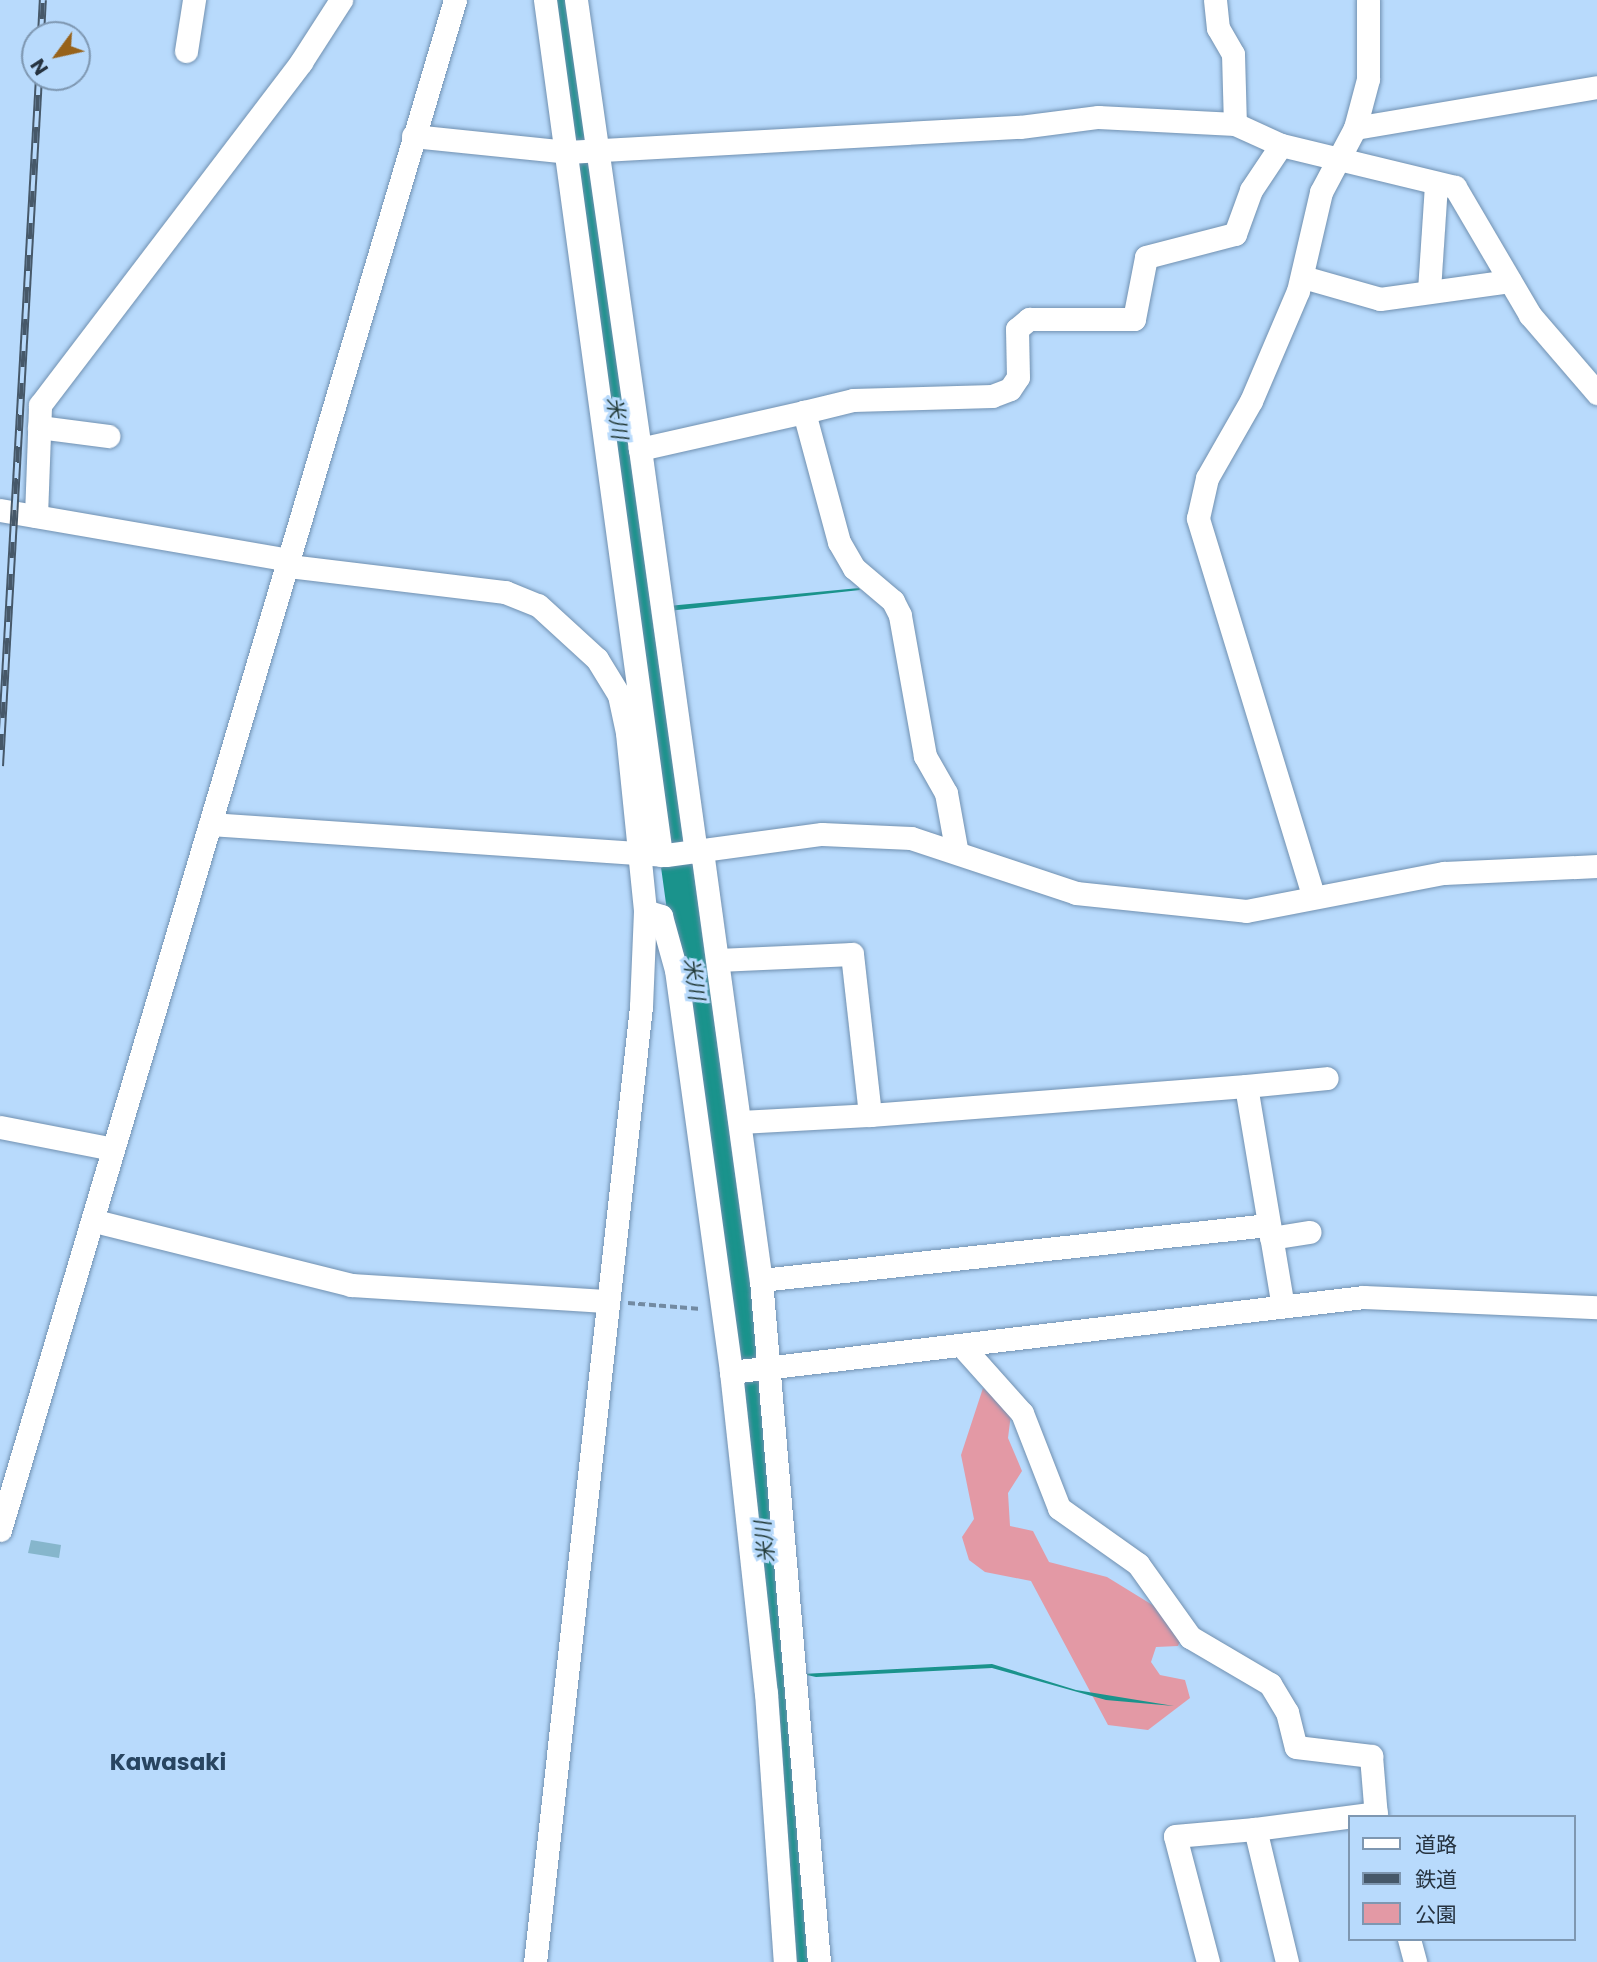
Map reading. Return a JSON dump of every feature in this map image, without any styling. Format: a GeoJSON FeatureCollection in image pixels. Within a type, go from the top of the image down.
{"type":"FeatureCollection","features":[{"type":"Feature","properties":{"kind":"street"},"geometry":{"type":"LineString","coordinates":[[186,51],[194,0]]}},
{"type":"Feature","properties":{"kind":"street"},"geometry":{"type":"LineString","coordinates":[[36,516],[40,405],[301,62],[341,0]]}},
{"type":"Feature","properties":{"kind":"street"},"geometry":{"type":"LineString","coordinates":[[0,1530],[15,1465],[95,1221],[113,1149],[455,0]]}},
{"type":"Feature","properties":{"kind":"street"},"geometry":{"type":"LineString","coordinates":[[535,1962],[606,1301],[641,1007],[645,911],[656,854],[545,0]]}},
{"type":"Feature","properties":{"kind":"street"},"geometry":{"type":"LineString","coordinates":[[576,0],[696,852],[718,960],[742,1122],[761,1280],[764,1369],[819,1962]]}},
{"type":"Feature","properties":{"kind":"street"},"geometry":{"type":"LineString","coordinates":[[1215,0],[1218,28],[1233,54],[1235,124]]}},
{"type":"Feature","properties":{"kind":"street"},"geometry":{"type":"LineString","coordinates":[[1313,895],[1198,518],[1208,478],[1251,401],[1303,277],[1336,156],[1355,128],[1368,79],[1368,0]]}},
{"type":"Feature","properties":{"kind":"street"},"geometry":{"type":"LineString","coordinates":[[1355,128],[1597,87]]}},
{"type":"Feature","properties":{"kind":"street"},"geometry":{"type":"LineString","coordinates":[[414,136],[565,152],[993,129],[1098,117],[1235,124],[1281,145],[1336,156],[1455,187],[1530,315],[1597,393]]}},
{"type":"Feature","properties":{"kind":"street"},"geometry":{"type":"LineString","coordinates":[[640,449],[853,400],[992,396],[1010,389],[1018,377],[1017,329],[1029,319],[1133,319],[1146,257],[1235,234],[1251,190],[1281,145]]}},
{"type":"Feature","properties":{"kind":"street"},"geometry":{"type":"LineString","coordinates":[[1429,290],[1436,184]]}},
{"type":"Feature","properties":{"kind":"street"},"geometry":{"type":"LineString","coordinates":[[1303,277],[1380,299],[1429,290],[1510,281]]}},
{"type":"Feature","properties":{"kind":"street"},"geometry":{"type":"LineString","coordinates":[[804,412],[839,542],[900,615],[925,756],[946,793],[956,848]]}},
{"type":"Feature","properties":{"kind":"street"},"geometry":{"type":"LineString","coordinates":[[39,426],[108,436]]}},
{"type":"Feature","properties":{"kind":"street"},"geometry":{"type":"LineString","coordinates":[[0,510],[289,563],[505,592],[568,626],[619,695],[656,854]]}},
{"type":"Feature","properties":{"kind":"street"},"geometry":{"type":"LineString","coordinates":[[210,824],[656,854],[696,852],[822,834],[911,838],[956,848],[1076,893],[1246,911],[1313,895],[1444,873],[1597,866]]}},
{"type":"Feature","properties":{"kind":"street"},"geometry":{"type":"LineString","coordinates":[[645,911],[661,916],[676,970],[720,1311],[732,1372],[766,1693],[785,1962]]}},
{"type":"Feature","properties":{"kind":"street"},"geometry":{"type":"LineString","coordinates":[[718,960],[852,954],[870,1115]]}},
{"type":"Feature","properties":{"kind":"street"},"geometry":{"type":"LineString","coordinates":[[742,1122],[870,1115],[1327,1078]]}},
{"type":"Feature","properties":{"kind":"street"},"geometry":{"type":"LineString","coordinates":[[1246,1086],[1283,1306]]}},
{"type":"Feature","properties":{"kind":"street"},"geometry":{"type":"LineString","coordinates":[[0,1127],[113,1149]]}},
{"type":"Feature","properties":{"kind":"street"},"geometry":{"type":"LineString","coordinates":[[95,1221],[351,1285],[606,1301]]}},
{"type":"Feature","properties":{"kind":"street"},"geometry":{"type":"LineString","coordinates":[[761,1280],[1270,1232],[1310,1232]]}},
{"type":"Feature","properties":{"kind":"street"},"geometry":{"type":"LineString","coordinates":[[732,1372],[1364,1297],[1597,1307]]}},
{"type":"Feature","properties":{"kind":"street"},"geometry":{"type":"LineString","coordinates":[[962,1346],[1022,1413],[1059,1508],[1138,1564],[1191,1637],[1270,1684],[1287,1712],[1296,1747],[1371,1756],[1376,1815]]}},
{"type":"Feature","properties":{"kind":"street"},"geometry":{"type":"LineString","coordinates":[[1208,1962],[1175,1836],[1348,1818]]}},
{"type":"Feature","properties":{"kind":"street"},"geometry":{"type":"LineString","coordinates":[[1255,1829],[1287,1962]]}},
{"type":"Feature","properties":{"kind":"street"},"geometry":{"type":"LineString","coordinates":[[1410,1941],[1415,1962]]}},
{"type":"Feature","properties":{"kind":"path"},"geometry":{"type":"LineString","coordinates":[[606,1301],[720,1311]]}},
{"type":"Feature","properties":{"kind":"green space"},"geometry":{"type":"Polygon","coordinates":[[[983,1388],[1011,1414],[1008,1438],[1022,1471],[1008,1493],[1010,1526],[1033,1531],[1049,1562],[1107,1577],[1159,1609],[1181,1639],[1178,1646],[1156,1647],[1151,1662],[1160,1675],[1185,1680],[1190,1698],[1148,1730],[1108,1725],[1031,1581],[985,1572],[969,1560],[962,1537],[974,1519],[961,1455],[983,1388]]]}},
{"type":"Feature","properties":{"kind":"shaded area"},"geometry":{"type":"Polygon","coordinates":[[[860,590],[668,611],[668,606],[860,590]]]}},
{"type":"Feature","properties":{"kind":"shaded area"},"geometry":{"type":"Polygon","coordinates":[[[992,1664],[1076,1690],[1174,1706],[1106,1700],[992,1668],[816,1677],[802,1674],[992,1664]]]}},
{"type":"Feature","properties":{"kind":"building"},"geometry":{"type":"Polygon","coordinates":[[[31,1540],[61,1545],[59,1558],[28,1553],[31,1540]]]}},
{"type":"Feature","properties":{"kind":"waterway","name":"米川"},"geometry":{"type":"LineString","coordinates":[[560,0],[740,1309],[784,1720],[798,1962]]}},
{"type":"Feature","properties":{"kind":"railway"},"geometry":{"type":"LineString","coordinates":[[42,21],[43,0]]}},
{"type":"Feature","properties":{"kind":"railway"},"geometry":{"type":"LineString","coordinates":[[0,766],[38,91]]}},
{"type":"Feature","properties":{"kind":"district","name":"Kawasaki"},"geometry":{"type":"Point","coordinates":[168,1762]}}]}
